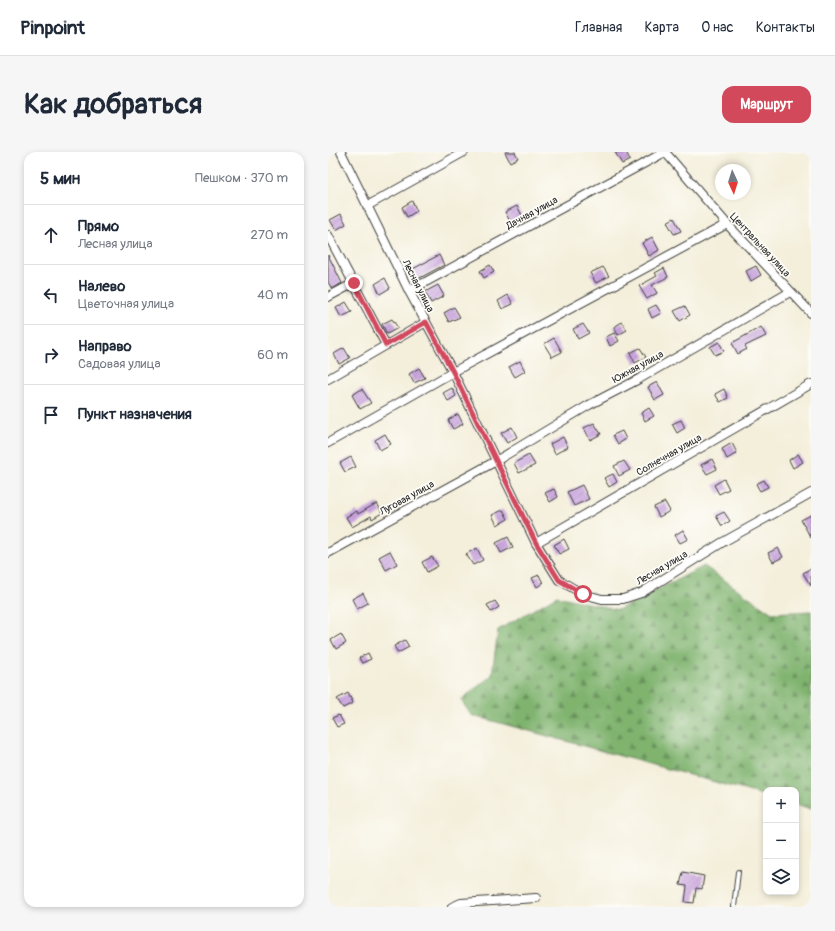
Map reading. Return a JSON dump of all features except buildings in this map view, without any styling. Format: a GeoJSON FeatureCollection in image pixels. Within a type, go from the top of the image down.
{"type":"FeatureCollection","features":[{"type":"Feature","properties":{"kind":"street","name":"Лесная улица"},"geometry":{"type":"LineString","coordinates":[[341,152],[409,291],[453,372],[536,543],[559,580],[583,594],[602,600],[623,599],[641,593],[723,542],[811,493]]}},
{"type":"Feature","properties":{"kind":"street"},"geometry":{"type":"LineString","coordinates":[[367,206],[464,152]]}},
{"type":"Feature","properties":{"kind":"street","name":"Центральная улица"},"geometry":{"type":"LineString","coordinates":[[665,152],[727,224],[811,314]]}},
{"type":"Feature","properties":{"kind":"street","name":"Дачная улица"},"geometry":{"type":"LineString","coordinates":[[409,291],[665,152]]}},
{"type":"Feature","properties":{"kind":"street"},"geometry":{"type":"LineString","coordinates":[[328,443],[453,372],[727,224]]}},
{"type":"Feature","properties":{"kind":"street"},"geometry":{"type":"LineString","coordinates":[[328,235],[386,345]]}},
{"type":"Feature","properties":{"kind":"street"},"geometry":{"type":"LineString","coordinates":[[328,297],[354,283]]}},
{"type":"Feature","properties":{"kind":"street","name":"Южная улица"},"geometry":{"type":"LineString","coordinates":[[496,461],[589,405],[639,379],[790,292]]}},
{"type":"Feature","properties":{"kind":"street"},"geometry":{"type":"LineString","coordinates":[[328,379],[426,322]]}},
{"type":"Feature","properties":{"kind":"street","name":"Солнечная улица"},"geometry":{"type":"LineString","coordinates":[[536,543],[811,384]]}},
{"type":"Feature","properties":{"kind":"street","name":"Луговая улица"},"geometry":{"type":"LineString","coordinates":[[328,553],[496,461]]}},
{"type":"Feature","properties":{"kind":"street"},"geometry":{"type":"LineString","coordinates":[[452,907],[461,903],[536,898]]}},
{"type":"Feature","properties":{"kind":"lane"},"geometry":{"type":"LineString","coordinates":[[734,907],[738,872]]}},
{"type":"Feature","properties":{"kind":"green space"},"geometry":{"type":"Polygon","coordinates":[[[704,566],[772,613],[811,611],[811,809],[799,805],[799,787],[763,787],[763,795],[471,715],[461,700],[492,675],[498,630],[557,596],[618,610],[704,566]]]}},
{"type":"Feature","properties":{"kind":"route"},"geometry":{"type":"LineString","coordinates":[[354,283],[386,345],[426,322],[453,372],[536,543],[559,580],[583,594]]}}]}
